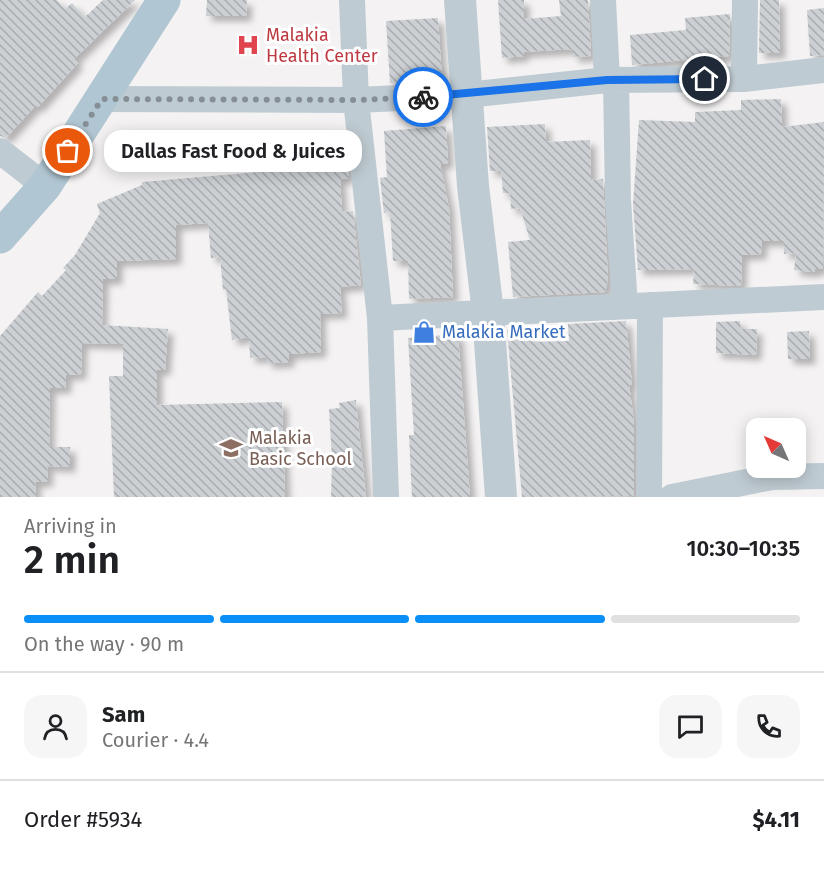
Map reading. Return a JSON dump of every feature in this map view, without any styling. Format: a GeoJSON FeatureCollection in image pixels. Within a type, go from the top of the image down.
{"type":"FeatureCollection","features":[{"type":"Feature","properties":{"kind":"main road"},"geometry":{"type":"LineString","coordinates":[[0,237],[45,186],[164,0]]}},
{"type":"Feature","properties":{"kind":"street"},"geometry":{"type":"LineString","coordinates":[[352,0],[356,100],[380,318],[386,497]]}},
{"type":"Feature","properties":{"kind":"street"},"geometry":{"type":"LineString","coordinates":[[460,0],[473,186],[488,313],[501,497]]}},
{"type":"Feature","properties":{"kind":"street"},"geometry":{"type":"LineString","coordinates":[[603,0],[611,80],[625,306]]}},
{"type":"Feature","properties":{"kind":"street"},"geometry":{"type":"LineString","coordinates":[[744,79],[745,0]]}},
{"type":"Feature","properties":{"kind":"street"},"geometry":{"type":"LineString","coordinates":[[102,99],[356,100],[467,95],[611,80],[744,79],[824,70]]}},
{"type":"Feature","properties":{"kind":"street"},"geometry":{"type":"LineString","coordinates":[[0,151],[45,186]]}},
{"type":"Feature","properties":{"kind":"street"},"geometry":{"type":"LineString","coordinates":[[380,318],[824,297]]}},
{"type":"Feature","properties":{"kind":"street"},"geometry":{"type":"LineString","coordinates":[[649,497],[650,305]]}},
{"type":"Feature","properties":{"kind":"street"},"geometry":{"type":"LineString","coordinates":[[672,497],[773,487],[824,476]]}},
{"type":"Feature","properties":{"kind":"building"},"geometry":{"type":"Polygon","coordinates":[[[0,0],[57,0],[65,9],[72,3],[85,17],[103,0],[135,0],[74,59],[78,63],[6,138],[0,136],[0,0]]]}},
{"type":"Feature","properties":{"kind":"building"},"geometry":{"type":"Polygon","coordinates":[[[207,0],[247,0],[246,16],[206,16],[207,0]]]}},
{"type":"Feature","properties":{"kind":"building"},"geometry":{"type":"Polygon","coordinates":[[[498,0],[524,0],[524,19],[561,16],[559,0],[588,0],[591,56],[573,57],[573,49],[523,52],[524,56],[502,58],[498,0]]]}},
{"type":"Feature","properties":{"kind":"building"},"geometry":{"type":"Polygon","coordinates":[[[760,0],[779,0],[780,53],[759,53],[760,0]]]}},
{"type":"Feature","properties":{"kind":"building"},"geometry":{"type":"Polygon","coordinates":[[[824,8],[824,55],[810,56],[807,10],[824,8]]]}},
{"type":"Feature","properties":{"kind":"building"},"geometry":{"type":"Polygon","coordinates":[[[730,14],[729,56],[632,65],[630,35],[686,30],[685,18],[730,14]]]}},
{"type":"Feature","properties":{"kind":"building"},"geometry":{"type":"Polygon","coordinates":[[[438,18],[442,81],[390,83],[386,21],[438,18]]]}},
{"type":"Feature","properties":{"kind":"building"},"geometry":{"type":"Polygon","coordinates":[[[781,99],[782,127],[824,122],[823,269],[815,269],[815,272],[794,270],[796,253],[784,254],[784,241],[762,241],[761,254],[742,255],[741,286],[693,284],[694,269],[638,270],[633,204],[639,120],[695,122],[695,112],[741,110],[741,100],[781,99]]]}},
{"type":"Feature","properties":{"kind":"building"},"geometry":{"type":"Polygon","coordinates":[[[545,124],[546,142],[590,140],[591,180],[603,179],[608,280],[605,292],[513,297],[508,242],[530,240],[520,208],[511,209],[510,193],[503,193],[501,171],[490,171],[487,127],[545,124]]]}},
{"type":"Feature","properties":{"kind":"building"},"geometry":{"type":"Polygon","coordinates":[[[446,126],[448,163],[440,164],[449,208],[453,297],[409,299],[408,261],[393,261],[390,212],[384,213],[380,178],[387,177],[384,131],[446,126]]]}},
{"type":"Feature","properties":{"kind":"building"},"geometry":{"type":"Polygon","coordinates":[[[338,150],[338,153],[347,152],[349,178],[340,179],[342,212],[353,211],[361,285],[340,287],[342,313],[320,314],[321,352],[289,354],[289,362],[267,363],[267,357],[250,358],[249,337],[232,340],[220,257],[211,258],[208,223],[176,225],[176,259],[117,261],[117,279],[103,279],[102,325],[168,329],[165,370],[157,370],[157,405],[282,402],[285,497],[114,497],[109,376],[123,376],[123,344],[82,343],[81,374],[66,375],[66,388],[50,388],[49,447],[70,447],[70,467],[47,466],[48,481],[35,482],[36,497],[0,497],[0,336],[38,292],[42,296],[66,270],[63,268],[75,255],[100,213],[97,204],[142,185],[142,182],[306,168],[305,153],[338,150]]]}},
{"type":"Feature","properties":{"kind":"building"},"geometry":{"type":"Polygon","coordinates":[[[626,321],[632,385],[629,385],[634,421],[634,496],[522,497],[507,330],[511,330],[510,327],[529,326],[530,342],[569,341],[568,324],[626,321]]]}},
{"type":"Feature","properties":{"kind":"building"},"geometry":{"type":"Polygon","coordinates":[[[740,321],[741,329],[757,329],[756,355],[716,353],[716,322],[740,321]]]}},
{"type":"Feature","properties":{"kind":"building"},"geometry":{"type":"Polygon","coordinates":[[[809,331],[810,359],[788,359],[787,332],[809,331]]]}},
{"type":"Feature","properties":{"kind":"building"},"geometry":{"type":"Polygon","coordinates":[[[458,334],[470,497],[412,497],[409,435],[414,435],[408,338],[458,334]]]}},
{"type":"Feature","properties":{"kind":"building"},"geometry":{"type":"Polygon","coordinates":[[[356,400],[366,497],[331,497],[332,459],[329,409],[340,408],[339,403],[356,400]]]}},
{"type":"Feature","properties":{"kind":"way so far"},"geometry":{"type":"LineString","coordinates":[[68,151],[102,99],[356,100],[423,97]]}},
{"type":"Feature","properties":{"kind":"place","name":"Malakia Health Center"},"geometry":{"type":"Point","coordinates":[248,45]}},
{"type":"Feature","properties":{"kind":"place","name":"Dallas Fast Food & Juices"},"geometry":{"type":"Point","coordinates":[68,151]}},
{"type":"Feature","properties":{"kind":"place","name":"Malakia Market"},"geometry":{"type":"Point","coordinates":[424,332]}},
{"type":"Feature","properties":{"kind":"place","name":"Malakia Basic School"},"geometry":{"type":"Point","coordinates":[231,448]}},
{"type":"Feature","properties":{"kind":"route"},"geometry":{"type":"LineString","coordinates":[[423,97],[467,95],[607,80],[705,79]]}}]}
